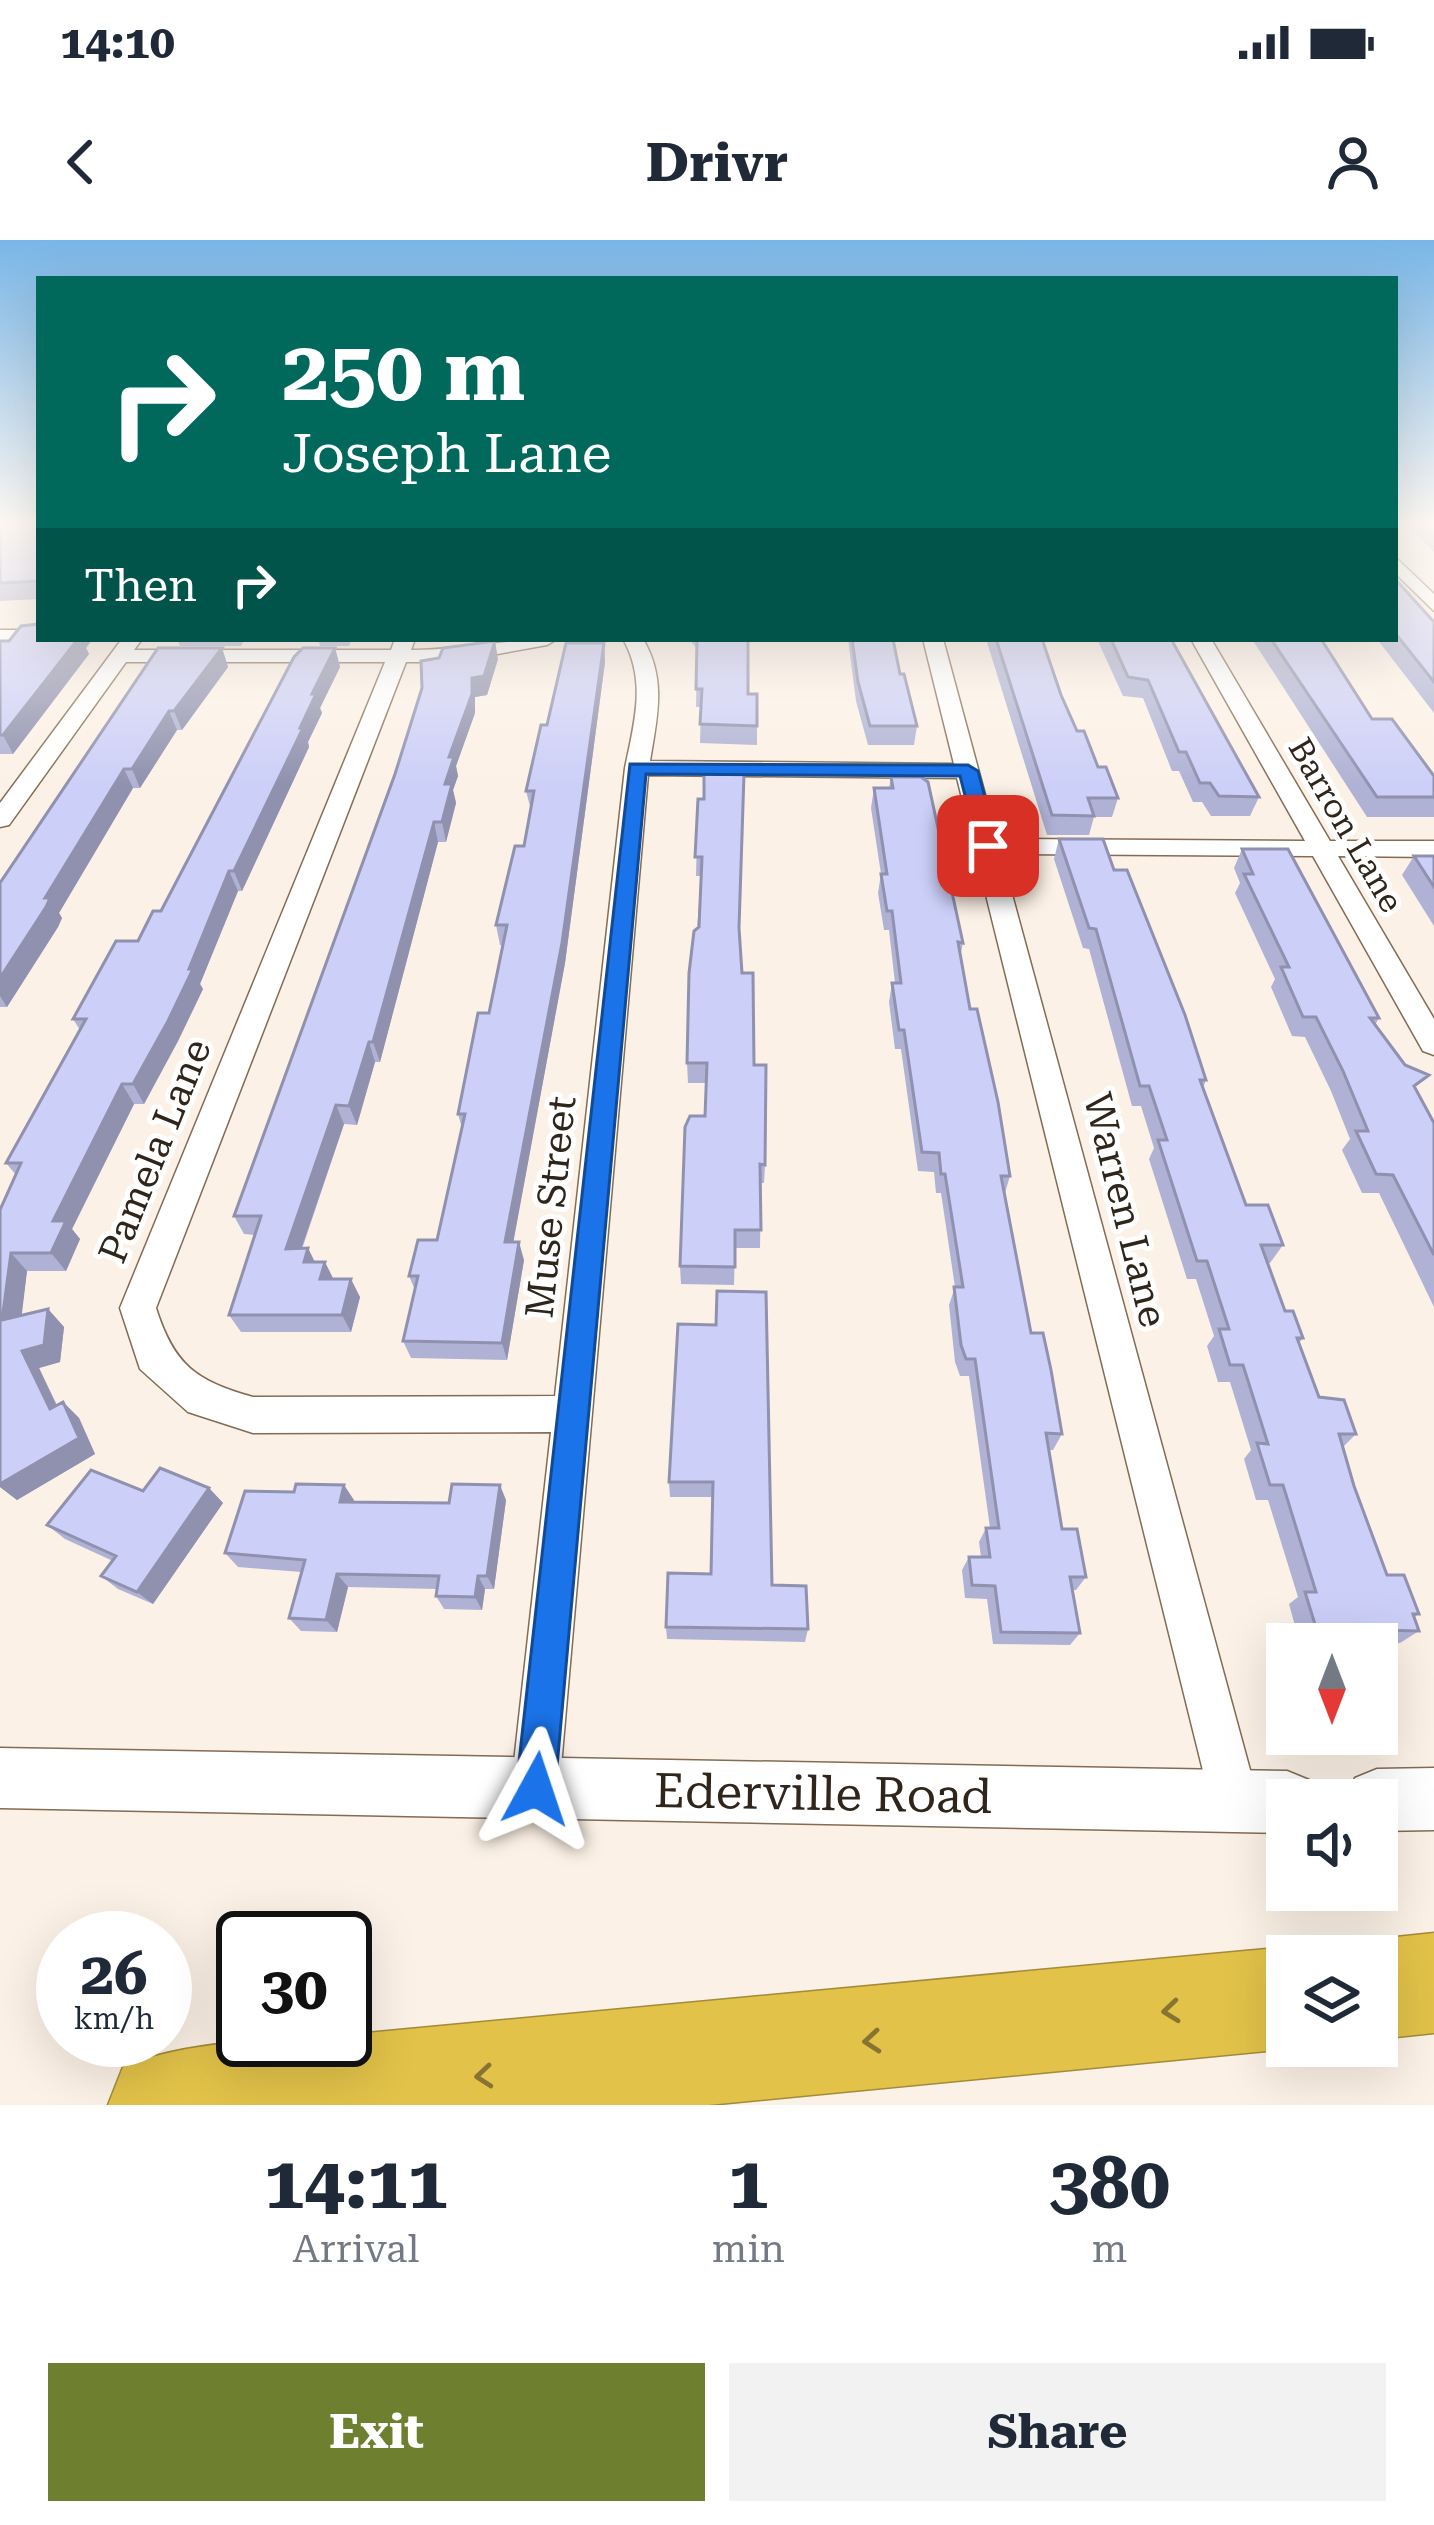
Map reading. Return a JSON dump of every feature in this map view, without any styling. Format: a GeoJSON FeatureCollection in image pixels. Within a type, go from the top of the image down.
{"type":"FeatureCollection","features":[{"type":"Feature","properties":{"kind":"highway"},"geometry":{"type":"LineString","coordinates":[[1398,1987],[1434,1983]]}},
{"type":"Feature","properties":{"kind":"highway"},"geometry":{"type":"LineString","coordinates":[[161,2105],[1266,2000]]}},
{"type":"Feature","properties":{"kind":"street"},"geometry":{"type":"LineString","coordinates":[[0,636],[36,636]]}},
{"type":"Feature","properties":{"kind":"street"},"geometry":{"type":"LineString","coordinates":[[0,820],[12,787],[126,648],[402,648],[453,656],[530,642]]}},
{"type":"Feature","properties":{"kind":"street","name":"Muse Street"},"geometry":{"type":"LineString","coordinates":[[536,1789],[637,768],[650,683],[648,660],[635,642]]}},
{"type":"Feature","properties":{"kind":"street","name":"Warren Lane"},"geometry":{"type":"LineString","coordinates":[[935,642],[988,846],[1261,1802]]}},
{"type":"Feature","properties":{"kind":"street","name":"Barron Lane"},"geometry":{"type":"LineString","coordinates":[[1203,642],[1434,1044]]}},
{"type":"Feature","properties":{"kind":"street","name":"Pamela Lane"},"geometry":{"type":"LineString","coordinates":[[402,648],[138,1308],[153,1357],[202,1400],[253,1415],[572,1414]]}},
{"type":"Feature","properties":{"kind":"street"},"geometry":{"type":"LineString","coordinates":[[637,768],[968,771]]}},
{"type":"Feature","properties":{"kind":"street"},"geometry":{"type":"LineString","coordinates":[[988,846],[1434,849]]}},
{"type":"Feature","properties":{"kind":"street","name":"Ederville Road"},"geometry":{"type":"LineString","coordinates":[[0,1778],[1261,1802]]}},
{"type":"Feature","properties":{"kind":"street"},"geometry":{"type":"LineString","coordinates":[[1398,1800],[1434,1799]]}},
{"type":"Feature","properties":{"kind":"building"},"geometry":{"type":"Polygon","coordinates":[[[1398,612],[1425,612],[1434,622],[1434,682],[1398,637],[1398,612]]]}},
{"type":"Feature","properties":{"kind":"building"},"geometry":{"type":"Polygon","coordinates":[[[36,624],[36,642],[76,642],[0,735],[0,641],[9,641],[21,626],[36,624]]]}},
{"type":"Feature","properties":{"kind":"building"},"geometry":{"type":"Polygon","coordinates":[[[495,642],[484,676],[472,678],[472,694],[449,757],[454,757],[445,784],[452,784],[442,822],[434,822],[373,1042],[369,1042],[349,1106],[336,1105],[286,1249],[308,1248],[304,1262],[325,1262],[320,1279],[351,1279],[342,1315],[229,1315],[261,1216],[234,1216],[395,774],[422,688],[421,661],[439,658],[443,648],[495,642]]]}},
{"type":"Feature","properties":{"kind":"building"},"geometry":{"type":"Polygon","coordinates":[[[697,642],[748,642],[748,694],[757,694],[757,726],[700,724],[702,689],[696,689],[697,642]]]}},
{"type":"Feature","properties":{"kind":"building"},"geometry":{"type":"Polygon","coordinates":[[[852,642],[894,642],[917,726],[870,726],[852,642]]]}},
{"type":"Feature","properties":{"kind":"building"},"geometry":{"type":"Polygon","coordinates":[[[997,642],[1043,642],[1077,731],[1084,731],[1098,767],[1106,767],[1118,798],[1088,798],[1094,816],[1052,815],[997,642]]]}},
{"type":"Feature","properties":{"kind":"building"},"geometry":{"type":"Polygon","coordinates":[[[1112,642],[1173,642],[1259,797],[1219,796],[1210,783],[1200,783],[1186,752],[1179,752],[1148,680],[1128,677],[1112,642]]]}},
{"type":"Feature","properties":{"kind":"building"},"geometry":{"type":"Polygon","coordinates":[[[1273,642],[1323,642],[1372,719],[1392,719],[1434,776],[1434,797],[1377,797],[1273,642]]]}},
{"type":"Feature","properties":{"kind":"building"},"geometry":{"type":"Polygon","coordinates":[[[566,643],[604,643],[562,943],[505,1242],[519,1242],[502,1343],[403,1341],[418,1276],[409,1276],[418,1240],[437,1240],[465,1114],[458,1114],[478,1013],[489,1013],[507,925],[496,925],[515,846],[524,846],[534,791],[526,791],[566,643]]]}},
{"type":"Feature","properties":{"kind":"building"},"geometry":{"type":"Polygon","coordinates":[[[158,648],[222,648],[174,711],[169,711],[132,769],[124,769],[0,978],[0,883],[158,648]]]}},
{"type":"Feature","properties":{"kind":"building"},"geometry":{"type":"Polygon","coordinates":[[[303,648],[335,648],[312,694],[316,694],[303,728],[234,871],[229,871],[168,1021],[133,1084],[122,1084],[53,1221],[66,1221],[51,1253],[11,1253],[2,1320],[48,1309],[44,1345],[22,1351],[50,1409],[63,1402],[79,1438],[0,1484],[0,1210],[21,1163],[6,1163],[86,1019],[73,1019],[116,941],[138,941],[153,911],[161,911],[294,657],[303,648]]]}},
{"type":"Feature","properties":{"kind":"building"},"geometry":{"type":"Polygon","coordinates":[[[704,774],[744,774],[742,973],[753,973],[754,1065],[766,1065],[761,1230],[735,1230],[735,1267],[680,1266],[685,1127],[690,1116],[705,1116],[707,1063],[687,1063],[689,973],[694,931],[699,927],[702,857],[695,857],[698,799],[704,799],[704,774]]]}},
{"type":"Feature","properties":{"kind":"building"},"geometry":{"type":"Polygon","coordinates":[[[891,777],[921,777],[928,782],[963,943],[958,942],[970,1009],[977,1009],[998,1102],[1010,1176],[1001,1176],[1031,1333],[1043,1333],[1051,1370],[1062,1434],[1046,1433],[1062,1529],[1077,1529],[1086,1577],[1070,1577],[1080,1633],[1001,1632],[995,1586],[972,1585],[969,1557],[990,1557],[986,1528],[999,1528],[975,1359],[966,1359],[961,1345],[954,1287],[963,1287],[945,1174],[941,1174],[939,1153],[922,1152],[904,1030],[899,1030],[892,983],[901,983],[892,911],[887,911],[881,874],[887,874],[874,788],[893,788],[891,777]]]}},
{"type":"Feature","properties":{"kind":"building"},"geometry":{"type":"Polygon","coordinates":[[[1059,839],[1103,839],[1114,870],[1127,870],[1185,1015],[1206,1080],[1200,1080],[1246,1205],[1268,1205],[1283,1245],[1261,1245],[1285,1311],[1293,1311],[1303,1338],[1297,1338],[1319,1397],[1344,1400],[1356,1434],[1339,1434],[1354,1486],[1387,1575],[1404,1575],[1419,1614],[1413,1614],[1419,1631],[1398,1630],[1398,1623],[1315,1623],[1305,1592],[1316,1592],[1283,1485],[1270,1485],[1257,1443],[1268,1444],[1243,1365],[1230,1365],[1219,1329],[1229,1329],[1207,1261],[1197,1261],[1158,1140],[1167,1140],[1149,1086],[1140,1086],[1096,929],[1089,928],[1059,839]]]}},
{"type":"Feature","properties":{"kind":"building"},"geometry":{"type":"Polygon","coordinates":[[[1242,849],[1288,849],[1379,1018],[1370,1018],[1405,1065],[1429,1075],[1414,1086],[1434,1123],[1434,1255],[1393,1175],[1376,1174],[1356,1131],[1368,1131],[1316,1017],[1303,1017],[1281,967],[1289,967],[1244,874],[1253,874],[1242,849]]]}},
{"type":"Feature","properties":{"kind":"building"},"geometry":{"type":"Polygon","coordinates":[[[1414,856],[1434,856],[1434,887],[1414,856]]]}},
{"type":"Feature","properties":{"kind":"building"},"geometry":{"type":"Polygon","coordinates":[[[717,1291],[766,1292],[772,1585],[806,1586],[808,1629],[666,1627],[668,1573],[711,1574],[713,1482],[669,1482],[678,1324],[716,1325],[717,1291]]]}},
{"type":"Feature","properties":{"kind":"building"},"geometry":{"type":"Polygon","coordinates":[[[160,1468],[209,1488],[137,1592],[101,1576],[116,1556],[47,1525],[91,1470],[143,1491],[160,1468]]]}},
{"type":"Feature","properties":{"kind":"building"},"geometry":{"type":"Polygon","coordinates":[[[296,1484],[344,1485],[340,1502],[449,1503],[452,1484],[500,1485],[487,1576],[478,1576],[475,1597],[436,1596],[439,1576],[337,1574],[326,1620],[289,1618],[305,1560],[225,1553],[245,1491],[294,1492],[296,1484]]]}},
{"type":"Feature","properties":{"kind":"route"},"geometry":{"type":"LineString","coordinates":[[536,1789],[637,768],[968,771],[988,846]]}}]}
